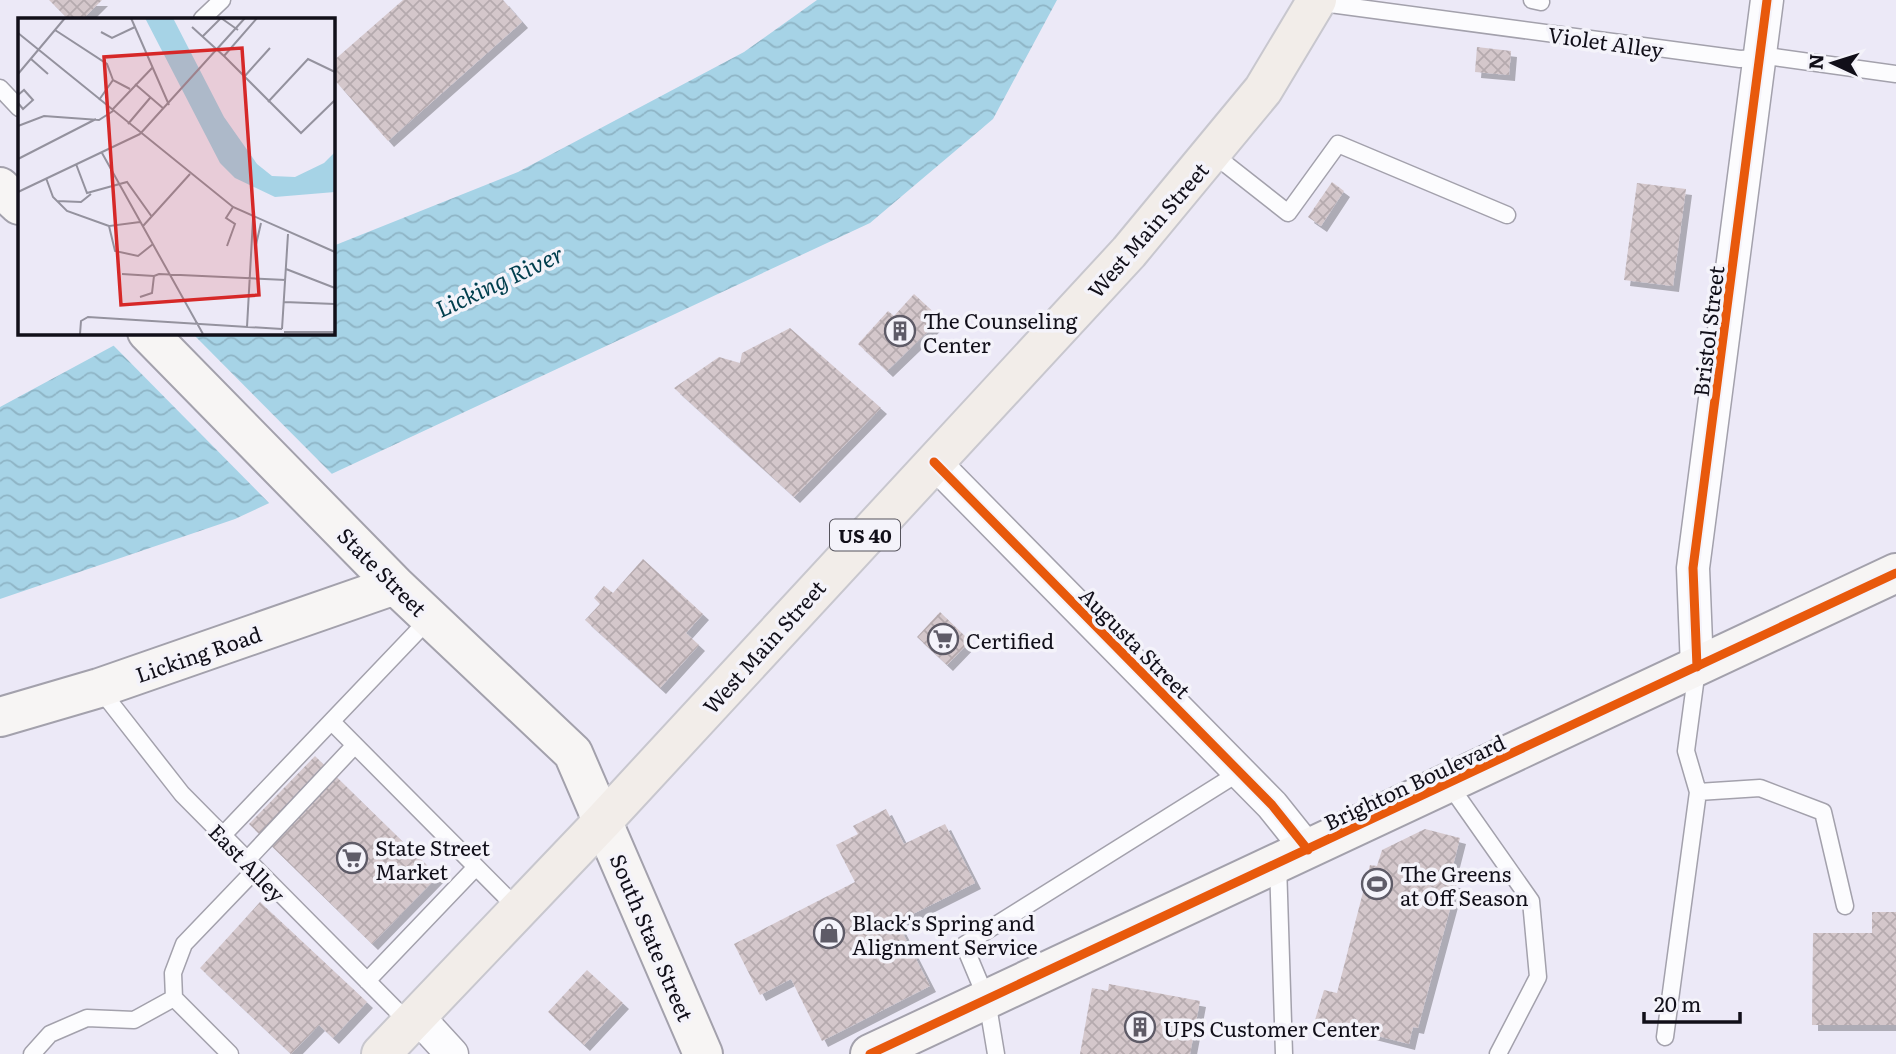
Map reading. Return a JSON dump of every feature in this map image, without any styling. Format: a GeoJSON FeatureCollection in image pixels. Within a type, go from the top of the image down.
{"type":"FeatureCollection","features":[{"type":"Feature","properties":{"kind":"main road","name":"West Main Street"},"geometry":{"type":"LineString","coordinates":[[382,1054],[604,820],[1129,252],[1213,154],[1263,90],[1316,1]]}},
{"type":"Feature","properties":{"kind":"street","name":"Bristol Street"},"geometry":{"type":"LineString","coordinates":[[1697,667],[1693,568],[1767,0]]}},
{"type":"Feature","properties":{"kind":"street","name":"State Street"},"geometry":{"type":"LineString","coordinates":[[149,334],[395,585],[573,753],[604,820]]}},
{"type":"Feature","properties":{"kind":"street","name":"Augusta Street"},"geometry":{"type":"LineString","coordinates":[[934,462],[1272,805],[1293,857]]}},
{"type":"Feature","properties":{"kind":"street","name":"Brighton Boulevard"},"geometry":{"type":"LineString","coordinates":[[870,1054],[1896,573]]}},
{"type":"Feature","properties":{"kind":"street","name":"Licking Road"},"geometry":{"type":"LineString","coordinates":[[0,717],[99,688],[395,585]]}},
{"type":"Feature","properties":{"kind":"street","name":"South State Street"},"geometry":{"type":"LineString","coordinates":[[604,820],[703,1054]]}},
{"type":"Feature","properties":{"kind":"street"},"geometry":{"type":"LineString","coordinates":[[414,1020],[452,1054]]}},
{"type":"Feature","properties":{"kind":"lane"},"geometry":{"type":"LineString","coordinates":[[203,18],[222,0]]}},
{"type":"Feature","properties":{"kind":"lane","name":"Violet Alley"},"geometry":{"type":"LineString","coordinates":[[1316,1],[1740,59],[1760,58],[1896,74]]}},
{"type":"Feature","properties":{"kind":"lane"},"geometry":{"type":"LineString","coordinates":[[0,88],[18,107]]}},
{"type":"Feature","properties":{"kind":"lane"},"geometry":{"type":"LineString","coordinates":[[1213,154],[1288,214],[1338,144],[1507,215]]}},
{"type":"Feature","properties":{"kind":"lane"},"geometry":{"type":"LineString","coordinates":[[222,836],[430,618]]}},
{"type":"Feature","properties":{"kind":"lane"},"geometry":{"type":"LineString","coordinates":[[1665,1037],[1698,792],[1686,751],[1697,667]]}},
{"type":"Feature","properties":{"kind":"lane","name":"East Alley"},"geometry":{"type":"LineString","coordinates":[[99,688],[182,794],[367,981],[414,1020]]}},
{"type":"Feature","properties":{"kind":"lane"},"geometry":{"type":"LineString","coordinates":[[332,722],[519,910]]}},
{"type":"Feature","properties":{"kind":"lane"},"geometry":{"type":"LineString","coordinates":[[230,1054],[174,998],[173,973],[184,944],[355,746]]}},
{"type":"Feature","properties":{"kind":"lane"},"geometry":{"type":"LineString","coordinates":[[996,1054],[987,1000],[964,945],[1240,772]]}},
{"type":"Feature","properties":{"kind":"lane"},"geometry":{"type":"LineString","coordinates":[[1448,783],[1531,901],[1538,977],[1498,1054]]}},
{"type":"Feature","properties":{"kind":"lane"},"geometry":{"type":"LineString","coordinates":[[1698,792],[1760,788],[1823,811],[1845,906]]}},
{"type":"Feature","properties":{"kind":"lane"},"geometry":{"type":"LineString","coordinates":[[1284,1054],[1293,857]]}},
{"type":"Feature","properties":{"kind":"lane"},"geometry":{"type":"LineString","coordinates":[[367,981],[476,867]]}},
{"type":"Feature","properties":{"kind":"lane"},"geometry":{"type":"LineString","coordinates":[[32,1054],[50,1034],[87,1018],[134,1020],[174,998]]}},
{"type":"Feature","properties":{"kind":"water","name":"Licking River"},"geometry":{"type":"Polygon","coordinates":[[[817,0],[1057,0],[993,119],[870,223],[235,519],[0,599],[0,407],[135,334],[334,334],[334,246],[518,172],[744,52],[817,0]]]}},
{"type":"Feature","properties":{"kind":"pier"},"geometry":{"type":"Polygon","coordinates":[[[127,334],[193,334],[335,477],[272,506],[111,343],[127,334]]]}},
{"type":"Feature","properties":{"kind":"building"},"geometry":{"type":"Polygon","coordinates":[[[49,0],[102,0],[84,18],[67,18],[49,0]]]}},
{"type":"Feature","properties":{"kind":"building"},"geometry":{"type":"Polygon","coordinates":[[[403,0],[503,0],[522,22],[388,141],[334,79],[334,60],[403,0]]]}},
{"type":"Feature","properties":{"kind":"building"},"geometry":{"type":"Polygon","coordinates":[[[1477,47],[1511,51],[1509,75],[1475,72],[1477,47]]]}},
{"type":"Feature","properties":{"kind":"building"},"geometry":{"type":"Polygon","coordinates":[[[1332,182],[1344,191],[1321,226],[1308,217],[1332,182]]]}},
{"type":"Feature","properties":{"kind":"building"},"geometry":{"type":"Polygon","coordinates":[[[1637,183],[1686,189],[1673,286],[1624,280],[1637,183]]]}},
{"type":"Feature","properties":{"kind":"building","name":"The Counseling Center"},"geometry":{"type":"Polygon","coordinates":[[[914,294],[941,319],[887,371],[858,344],[888,311],[894,316],[914,294]]]}},
{"type":"Feature","properties":{"kind":"building"},"geometry":{"type":"Polygon","coordinates":[[[790,328],[881,408],[794,497],[674,388],[719,357],[740,363],[742,353],[790,328]]]}},
{"type":"Feature","properties":{"kind":"building"},"geometry":{"type":"Polygon","coordinates":[[[643,559],[703,614],[686,633],[699,645],[660,688],[585,620],[600,604],[594,598],[604,586],[613,593],[643,559]]]}},
{"type":"Feature","properties":{"kind":"building","name":"Certified"},"geometry":{"type":"Polygon","coordinates":[[[940,612],[970,641],[947,665],[917,637],[940,612]]]}},
{"type":"Feature","properties":{"kind":"building","name":"State Street Market"},"geometry":{"type":"Polygon","coordinates":[[[315,756],[438,876],[372,944],[249,824],[315,756]]]}},
{"type":"Feature","properties":{"kind":"building","name":"Black's Spring and Alignment Service"},"geometry":{"type":"Polygon","coordinates":[[[886,809],[904,844],[945,824],[975,883],[897,922],[930,986],[822,1041],[791,979],[760,995],[734,944],[855,882],[836,845],[858,834],[853,826],[886,809]]]}},
{"type":"Feature","properties":{"kind":"building"},"geometry":{"type":"Polygon","coordinates":[[[1425,829],[1460,838],[1449,881],[1457,883],[1418,1028],[1413,1027],[1409,1044],[1315,1020],[1324,990],[1337,993],[1370,865],[1377,866],[1382,850],[1425,829]]]}},
{"type":"Feature","properties":{"kind":"building"},"geometry":{"type":"Polygon","coordinates":[[[260,902],[367,1002],[333,1038],[319,1025],[291,1054],[200,968],[260,902]]]}},
{"type":"Feature","properties":{"kind":"building"},"geometry":{"type":"Polygon","coordinates":[[[1872,912],[1896,912],[1896,1025],[1812,1025],[1813,933],[1872,933],[1872,912]]]}},
{"type":"Feature","properties":{"kind":"building"},"geometry":{"type":"Polygon","coordinates":[[[587,970],[623,1003],[584,1045],[548,1012],[587,970]]]}},
{"type":"Feature","properties":{"kind":"building","name":"UPS Customer Center"},"geometry":{"type":"Polygon","coordinates":[[[1109,984],[1200,1001],[1190,1054],[1080,1054],[1092,988],[1108,991],[1109,984]]]}},
{"type":"Feature","properties":{"kind":"cycle path"},"geometry":{"type":"LineString","coordinates":[[1697,667],[1693,568],[1767,0]]}},
{"type":"Feature","properties":{"kind":"cycle path"},"geometry":{"type":"LineString","coordinates":[[934,462],[1272,805],[1308,850]]}},
{"type":"Feature","properties":{"kind":"cycle path"},"geometry":{"type":"LineString","coordinates":[[870,1054],[1896,573]]}},
{"type":"Feature","properties":{"kind":"place","name":"The Counseling Center"},"geometry":{"type":"Point","coordinates":[900,331]}},
{"type":"Feature","properties":{"kind":"place","name":"Certified"},"geometry":{"type":"Point","coordinates":[943,639]}},
{"type":"Feature","properties":{"kind":"place","name":"State Street Market"},"geometry":{"type":"Point","coordinates":[352,858]}},
{"type":"Feature","properties":{"kind":"place","name":"The Greens at Off Season"},"geometry":{"type":"Point","coordinates":[1377,884]}},
{"type":"Feature","properties":{"kind":"place","name":"Black's Spring and Alignment Service"},"geometry":{"type":"Point","coordinates":[829,933]}},
{"type":"Feature","properties":{"kind":"place","name":"UPS Customer Center"},"geometry":{"type":"Point","coordinates":[1140,1027]}}]}
